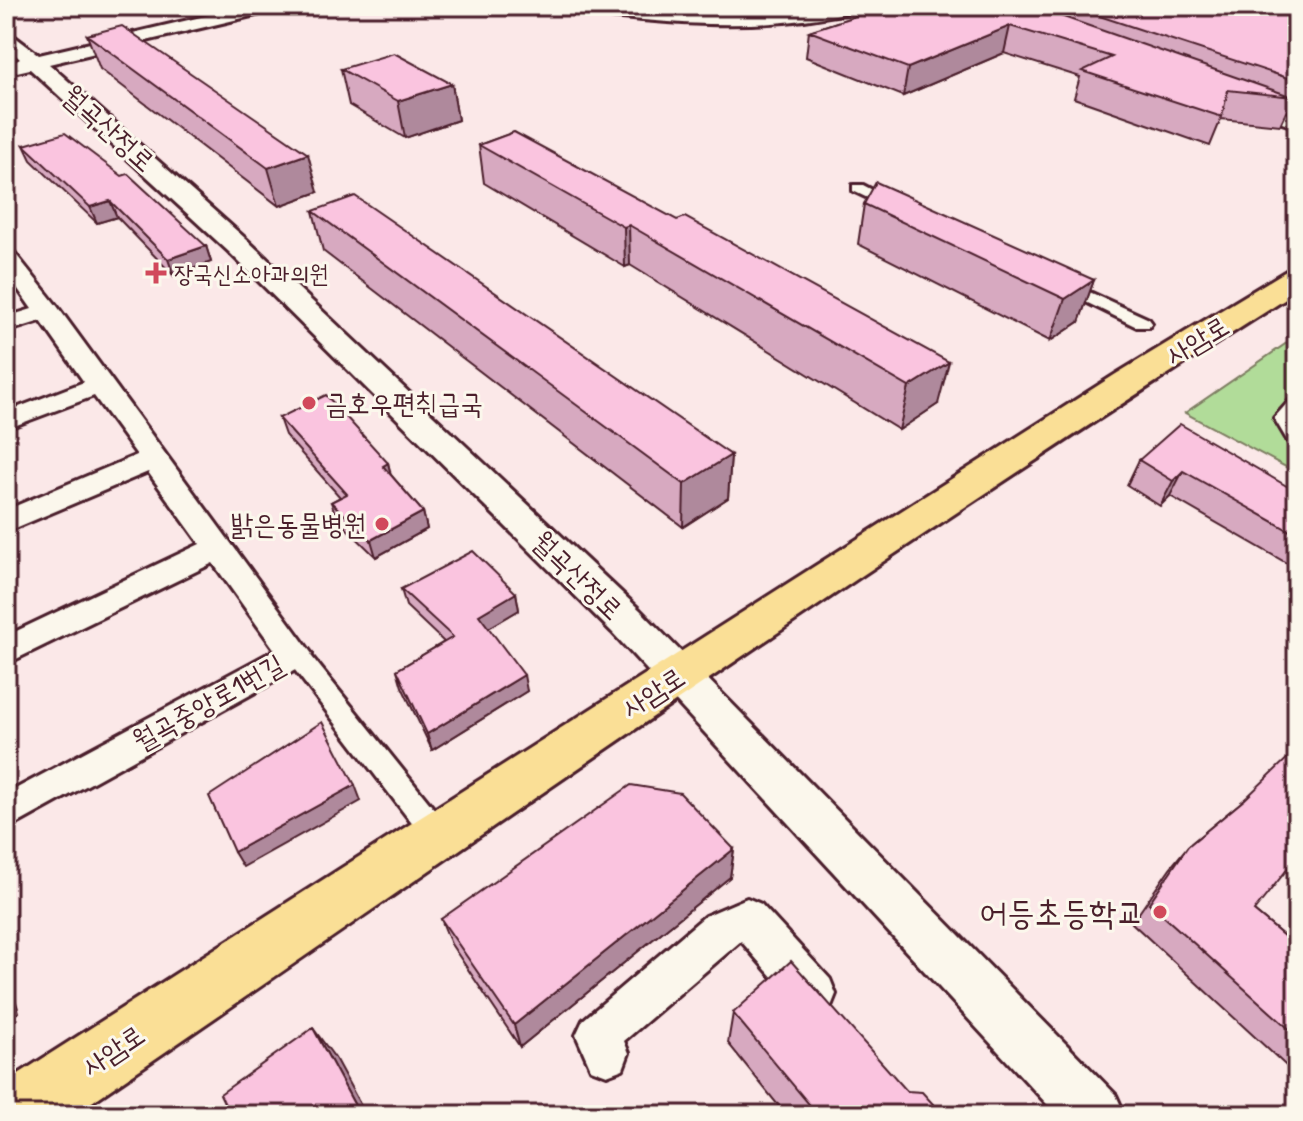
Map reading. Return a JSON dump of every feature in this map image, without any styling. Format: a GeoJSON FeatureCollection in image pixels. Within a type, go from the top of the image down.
{"type":"FeatureCollection","features":[{"type":"Feature","properties":{"kind":"main road","name":"사암로"},"geometry":{"type":"LineString","coordinates":[[15,1115],[676,677],[1129,382],[1297,278]]}},
{"type":"Feature","properties":{"kind":"street","name":"월곡산정로"},"geometry":{"type":"LineString","coordinates":[[20,65],[271,6]]}},
{"type":"Feature","properties":{"kind":"street"},"geometry":{"type":"LineString","coordinates":[[555,6],[751,21],[805,18],[852,6]]}},
{"type":"Feature","properties":{"kind":"street","name":"월곡산정로"},"geometry":{"type":"LineString","coordinates":[[6,36],[20,65],[237,245],[626,621],[1096,1115]]}},
{"type":"Feature","properties":{"kind":"street"},"geometry":{"type":"LineString","coordinates":[[1224,98],[1297,123]]}},
{"type":"Feature","properties":{"kind":"street"},"geometry":{"type":"LineString","coordinates":[[1269,113],[1297,100]]}},
{"type":"Feature","properties":{"kind":"street"},"geometry":{"type":"LineString","coordinates":[[858,188],[915,215]]}},
{"type":"Feature","properties":{"kind":"street","name":"월곡중앙로1번길"},"geometry":{"type":"LineString","coordinates":[[6,257],[49,311],[296,654],[6,813]]}},
{"type":"Feature","properties":{"kind":"street"},"geometry":{"type":"LineString","coordinates":[[1043,276],[1143,323]]}},
{"type":"Feature","properties":{"kind":"street"},"geometry":{"type":"LineString","coordinates":[[6,325],[49,311]]}},
{"type":"Feature","properties":{"kind":"street"},"geometry":{"type":"LineString","coordinates":[[6,421],[102,384]]}},
{"type":"Feature","properties":{"kind":"street"},"geometry":{"type":"LineString","coordinates":[[1297,404],[1284,418],[1297,441]]}},
{"type":"Feature","properties":{"kind":"street"},"geometry":{"type":"LineString","coordinates":[[6,522],[155,458]]}},
{"type":"Feature","properties":{"kind":"street"},"geometry":{"type":"LineString","coordinates":[[6,651],[219,548]]}},
{"type":"Feature","properties":{"kind":"street"},"geometry":{"type":"LineString","coordinates":[[296,654],[437,834]]}},
{"type":"Feature","properties":{"kind":"street"},"geometry":{"type":"LineString","coordinates":[[607,1053],[598,1035],[719,930],[747,918],[840,1022]]}},
{"type":"Feature","properties":{"kind":"green space"},"geometry":{"type":"Polygon","coordinates":[[[1297,336],[1297,473],[1185,413],[1297,336]]]}},
{"type":"Feature","properties":{"kind":"building"},"geometry":{"type":"Polygon","coordinates":[[[886,6],[1032,6],[1293,97],[1228,90],[1222,117],[1082,71],[1112,57],[1010,26],[908,68],[809,31],[886,6]]]}},
{"type":"Feature","properties":{"kind":"building"},"geometry":{"type":"Polygon","coordinates":[[[1069,6],[1274,6],[1297,13],[1297,81],[1069,6]]]}},
{"type":"Feature","properties":{"kind":"building"},"geometry":{"type":"Polygon","coordinates":[[[122,26],[308,154],[268,168],[87,35],[122,26]]]}},
{"type":"Feature","properties":{"kind":"building"},"geometry":{"type":"Polygon","coordinates":[[[394,53],[452,84],[398,101],[341,69],[394,53]]]}},
{"type":"Feature","properties":{"kind":"building"},"geometry":{"type":"Polygon","coordinates":[[[514,132],[677,220],[685,217],[949,362],[909,387],[629,225],[624,227],[479,145],[514,132]]]}},
{"type":"Feature","properties":{"kind":"building"},"geometry":{"type":"Polygon","coordinates":[[[65,133],[122,176],[128,174],[206,246],[168,259],[110,201],[90,207],[24,145],[65,133]]]}},
{"type":"Feature","properties":{"kind":"building"},"geometry":{"type":"Polygon","coordinates":[[[876,182],[1094,280],[1065,299],[864,204],[876,182]]]}},
{"type":"Feature","properties":{"kind":"building"},"geometry":{"type":"Polygon","coordinates":[[[355,196],[731,455],[684,484],[313,211],[355,196]]]}},
{"type":"Feature","properties":{"kind":"building"},"geometry":{"type":"Polygon","coordinates":[[[326,395],[388,463],[383,466],[423,512],[371,540],[331,502],[347,494],[279,418],[326,395]]]}},
{"type":"Feature","properties":{"kind":"building"},"geometry":{"type":"Polygon","coordinates":[[[1180,424],[1297,492],[1297,535],[1183,471],[1173,481],[1139,460],[1180,424]]]}},
{"type":"Feature","properties":{"kind":"building"},"geometry":{"type":"Polygon","coordinates":[[[473,551],[516,593],[479,615],[524,675],[427,734],[397,670],[453,637],[401,589],[473,551]]]}},
{"type":"Feature","properties":{"kind":"building"},"geometry":{"type":"Polygon","coordinates":[[[322,722],[355,785],[234,852],[209,796],[322,722]]]}},
{"type":"Feature","properties":{"kind":"building"},"geometry":{"type":"Polygon","coordinates":[[[1297,749],[1297,857],[1254,911],[1297,947],[1297,1036],[1149,903],[1188,846],[1245,799],[1297,749]]]}},
{"type":"Feature","properties":{"kind":"building"},"geometry":{"type":"Polygon","coordinates":[[[631,785],[680,793],[734,849],[514,1025],[441,919],[631,785]]]}},
{"type":"Feature","properties":{"kind":"building"},"geometry":{"type":"Polygon","coordinates":[[[791,961],[907,1091],[922,1092],[943,1115],[818,1115],[733,1013],[791,961]]]}},
{"type":"Feature","properties":{"kind":"building"},"geometry":{"type":"Polygon","coordinates":[[[313,1028],[360,1115],[230,1115],[220,1094],[313,1028]]]}},
{"type":"Feature","properties":{"kind":"place","name":"장국신소아과의원"},"geometry":{"type":"Point","coordinates":[156,273]}},
{"type":"Feature","properties":{"kind":"place","name":"금호우편취급국"},"geometry":{"type":"Point","coordinates":[309,403]}},
{"type":"Feature","properties":{"kind":"place","name":"밝은동물병원"},"geometry":{"type":"Point","coordinates":[382,524]}},
{"type":"Feature","properties":{"kind":"place","name":"어등초등학교"},"geometry":{"type":"Point","coordinates":[1160,912]}}]}
